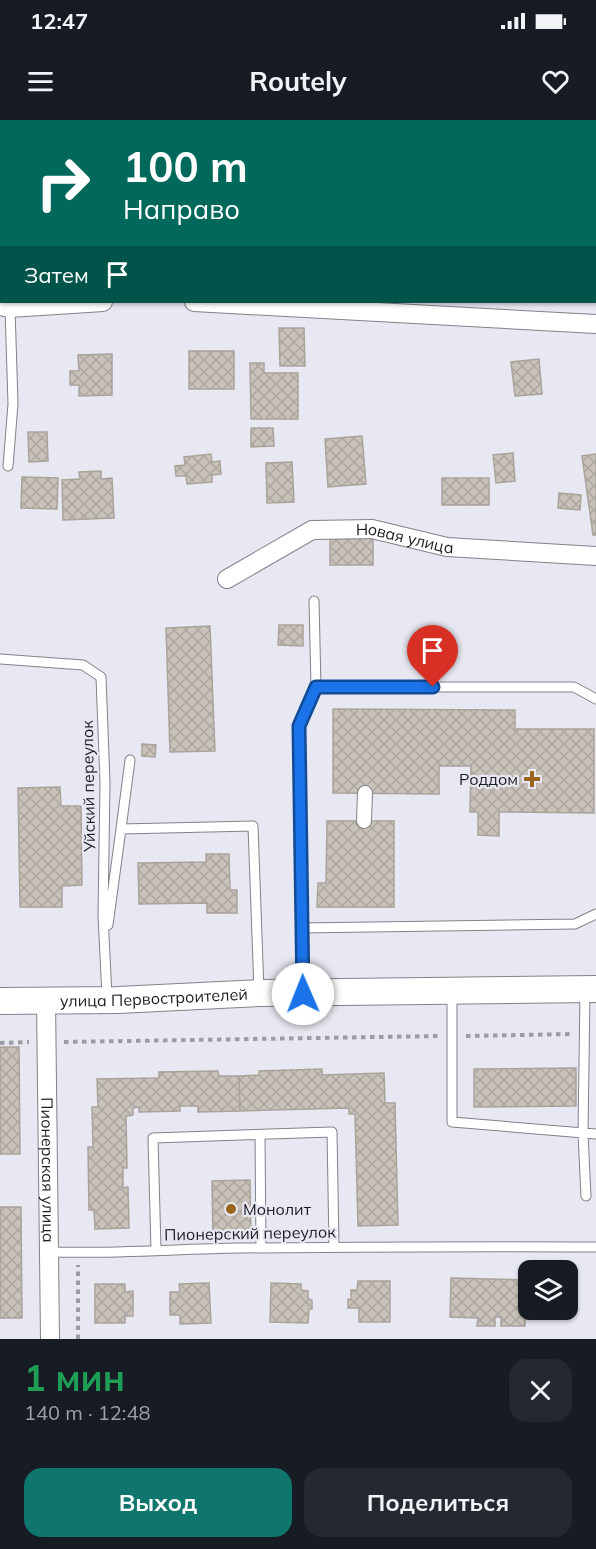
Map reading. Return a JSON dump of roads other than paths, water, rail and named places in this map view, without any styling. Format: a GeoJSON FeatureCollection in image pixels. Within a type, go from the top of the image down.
{"type":"FeatureCollection","features":[{"type":"Feature","properties":{"kind":"main road","name":"улица Первостроителей"},"geometry":{"type":"LineString","coordinates":[[0,1000],[107,1000],[259,993],[591,989]]}},
{"type":"Feature","properties":{"kind":"street"},"geometry":{"type":"LineString","coordinates":[[5,307],[84,303]]}},
{"type":"Feature","properties":{"kind":"street"},"geometry":{"type":"LineString","coordinates":[[212,303],[596,324]]}},
{"type":"Feature","properties":{"kind":"street","name":"Новая улица"},"geometry":{"type":"LineString","coordinates":[[227,579],[312,530],[372,529],[447,547],[596,556]]}},
{"type":"Feature","properties":{"kind":"street"},"geometry":{"type":"LineString","coordinates":[[364,821],[365,793]]}},
{"type":"Feature","properties":{"kind":"street","name":"Пионерская улица"},"geometry":{"type":"LineString","coordinates":[[46,1000],[50,1339]]}},
{"type":"Feature","properties":{"kind":"lane"},"geometry":{"type":"LineString","coordinates":[[5,307],[14,404],[8,466]]}},
{"type":"Feature","properties":{"kind":"lane"},"geometry":{"type":"LineString","coordinates":[[303,994],[299,726],[316,687],[314,601]]}},
{"type":"Feature","properties":{"kind":"lane","name":"Уйский переулок"},"geometry":{"type":"LineString","coordinates":[[0,659],[83,665],[101,677],[105,783],[107,1000]]}},
{"type":"Feature","properties":{"kind":"lane"},"geometry":{"type":"LineString","coordinates":[[316,687],[574,687],[596,699]]}},
{"type":"Feature","properties":{"kind":"lane"},"geometry":{"type":"LineString","coordinates":[[105,951],[130,760]]}},
{"type":"Feature","properties":{"kind":"lane"},"geometry":{"type":"LineString","coordinates":[[121,829],[253,826],[259,993]]}},
{"type":"Feature","properties":{"kind":"lane"},"geometry":{"type":"LineString","coordinates":[[301,927],[575,924],[596,914]]}},
{"type":"Feature","properties":{"kind":"lane"},"geometry":{"type":"LineString","coordinates":[[586,1196],[583,1134],[585,1038],[591,989]]}},
{"type":"Feature","properties":{"kind":"lane"},"geometry":{"type":"LineString","coordinates":[[452,992],[452,1122],[596,1134]]}},
{"type":"Feature","properties":{"kind":"lane"},"geometry":{"type":"LineString","coordinates":[[585,1038],[596,1041]]}},
{"type":"Feature","properties":{"kind":"lane"},"geometry":{"type":"LineString","coordinates":[[156,1250],[153,1138],[332,1132],[334,1247]]}},
{"type":"Feature","properties":{"kind":"lane"},"geometry":{"type":"LineString","coordinates":[[260,1135],[261,1248]]}},
{"type":"Feature","properties":{"kind":"lane","name":"Пионерский переулок"},"geometry":{"type":"LineString","coordinates":[[48,1252],[334,1247],[596,1247]]}},
{"type":"Feature","properties":{"kind":"place","name":"Роддом"},"geometry":{"type":"Point","coordinates":[532,779]}},
{"type":"Feature","properties":{"kind":"place","name":"Монолит"},"geometry":{"type":"Point","coordinates":[231,1209]}}]}
